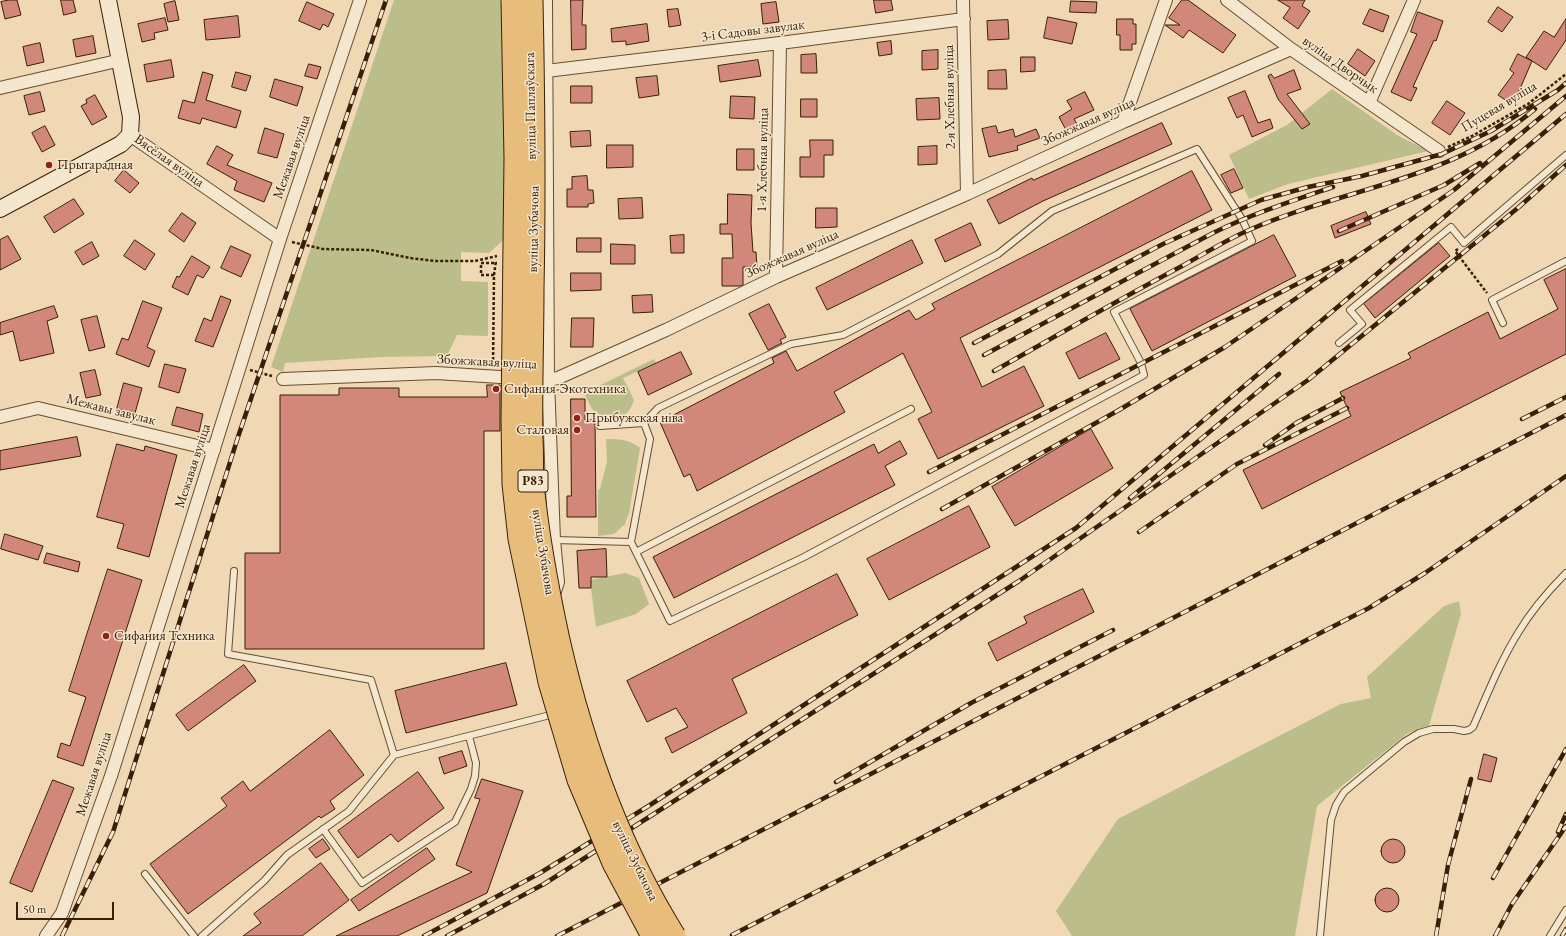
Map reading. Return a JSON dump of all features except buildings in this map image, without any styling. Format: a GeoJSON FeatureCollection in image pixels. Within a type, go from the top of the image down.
{"type":"FeatureCollection","features":[{"type":"Feature","properties":{"kind":"highway","name":"вуліца Зубачова"},"geometry":{"type":"LineString","coordinates":[[512,0],[515,158],[512,418],[513,484],[519,539],[549,682],[578,780],[595,824],[613,864],[652,936]]}},
{"type":"Feature","properties":{"kind":"highway","name":"вуліца Зубачова"},"geometry":{"type":"LineString","coordinates":[[532,0],[535,157],[532,418],[533,482],[540,535],[552,607],[567,676],[596,774],[630,856],[661,915],[675,936]]}},
{"type":"Feature","properties":{"kind":"street","name":"Вясёлая вуліца"},"geometry":{"type":"LineString","coordinates":[[108,0],[131,117],[130,134],[280,239]]}},
{"type":"Feature","properties":{"kind":"street","name":"Межавая вуліца"},"geometry":{"type":"LineString","coordinates":[[46,936],[62,913],[111,776],[128,717],[280,239],[360,0]]}},
{"type":"Feature","properties":{"kind":"street","name":"вуліца Паплаўскага"},"geometry":{"type":"LineString","coordinates":[[546,0],[548,380],[554,540],[558,582],[546,617],[567,710]]}},
{"type":"Feature","properties":{"kind":"street","name":"2-я Хлебная вуліца"},"geometry":{"type":"LineString","coordinates":[[963,0],[967,194]]}},
{"type":"Feature","properties":{"kind":"street"},"geometry":{"type":"LineString","coordinates":[[1123,122],[1166,0]]}},
{"type":"Feature","properties":{"kind":"street","name":"вуліца Дворчык"},"geometry":{"type":"LineString","coordinates":[[1227,0],[1291,49],[1439,151]]}},
{"type":"Feature","properties":{"kind":"street"},"geometry":{"type":"LineString","coordinates":[[1369,103],[1414,0]]}},
{"type":"Feature","properties":{"kind":"street","name":"3-і Садовы завулак"},"geometry":{"type":"LineString","coordinates":[[546,71],[964,19]]}},
{"type":"Feature","properties":{"kind":"street","name":"1-я Хлебная вуліца"},"geometry":{"type":"LineString","coordinates":[[776,277],[780,43]]}},
{"type":"Feature","properties":{"kind":"street","name":"Збожжавая вуліца"},"geometry":{"type":"LineString","coordinates":[[283,379],[436,373],[548,380],[558,378],[666,330],[776,277],[967,194],[1123,122],[1291,49]]}},
{"type":"Feature","properties":{"kind":"street"},"geometry":{"type":"LineString","coordinates":[[0,88],[120,60]]}},
{"type":"Feature","properties":{"kind":"street"},"geometry":{"type":"LineString","coordinates":[[0,209],[121,144],[130,134]]}},
{"type":"Feature","properties":{"kind":"street","name":"Межавы завулак"},"geometry":{"type":"LineString","coordinates":[[0,417],[38,408],[214,450]]}},
{"type":"Feature","properties":{"kind":"lane"},"geometry":{"type":"LineString","coordinates":[[600,426],[644,423],[658,408],[790,344],[843,335],[998,254],[1052,211],[1197,149],[1242,219],[1252,241],[1114,312],[1141,363],[1144,375],[804,557],[670,621],[631,542],[650,439],[644,423]]}},
{"type":"Feature","properties":{"kind":"lane"},"geometry":{"type":"LineString","coordinates":[[1339,343],[1362,324],[1350,310],[1451,227],[1464,243],[1566,155]]}},
{"type":"Feature","properties":{"kind":"lane"},"geometry":{"type":"LineString","coordinates":[[1503,323],[1492,300],[1566,262]]}},
{"type":"Feature","properties":{"kind":"lane"},"geometry":{"type":"LineString","coordinates":[[636,552],[911,410]]}},
{"type":"Feature","properties":{"kind":"lane"},"geometry":{"type":"LineString","coordinates":[[554,540],[631,542]]}},
{"type":"Feature","properties":{"kind":"lane"},"geometry":{"type":"LineString","coordinates":[[234,571],[228,654],[371,680],[394,755]]}},
{"type":"Feature","properties":{"kind":"lane"},"geometry":{"type":"LineString","coordinates":[[1320,936],[1331,820],[1336,805],[1344,792],[1404,742],[1419,733],[1433,729],[1454,729],[1464,731],[1473,727],[1498,670],[1518,632],[1546,594],[1566,573]]}},
{"type":"Feature","properties":{"kind":"lane"},"geometry":{"type":"LineString","coordinates":[[202,936],[264,881],[287,855],[349,811],[394,755],[567,710]]}},
{"type":"Feature","properties":{"kind":"lane"},"geometry":{"type":"LineString","coordinates":[[323,829],[362,883],[455,822],[471,789],[475,776],[476,763],[469,736]]}},
{"type":"Feature","properties":{"kind":"lane"},"geometry":{"type":"LineString","coordinates":[[145,874],[194,936]]}},
{"type":"Feature","properties":{"kind":"lane"},"geometry":{"type":"LineString","coordinates":[[1550,936],[1566,910]]}},
{"type":"Feature","properties":{"kind":"path","name":"Пуцевая вуліца"},"geometry":{"type":"LineString","coordinates":[[1439,151],[1472,136],[1528,104],[1566,74]]}},
{"type":"Feature","properties":{"kind":"path"},"geometry":{"type":"LineString","coordinates":[[280,239],[322,249],[371,250],[434,261],[475,261],[497,256]]}},
{"type":"Feature","properties":{"kind":"path"},"geometry":{"type":"LineString","coordinates":[[1464,243],[1455,252],[1492,300]]}},
{"type":"Feature","properties":{"kind":"path"},"geometry":{"type":"LineString","coordinates":[[494,276],[481,275],[481,263],[503,263]]}},
{"type":"Feature","properties":{"kind":"path"},"geometry":{"type":"LineString","coordinates":[[240,367],[283,379]]}},
{"type":"Feature","properties":{"kind":"green space"},"geometry":{"type":"Polygon","coordinates":[[[394,0],[527,0],[530,216],[489,253],[461,252],[461,281],[488,282],[488,336],[457,335],[447,356],[382,357],[285,363],[283,372],[271,367],[394,0]]]}},
{"type":"Feature","properties":{"kind":"green space"},"geometry":{"type":"Polygon","coordinates":[[[1332,89],[1397,135],[1428,151],[1288,184],[1249,199],[1229,155],[1287,125],[1332,89]]]}},
{"type":"Feature","properties":{"kind":"green space"},"geometry":{"type":"Polygon","coordinates":[[[654,359],[656,363],[623,378],[634,400],[630,409],[625,415],[607,420],[592,409],[584,393],[654,359]]]}},
{"type":"Feature","properties":{"kind":"green space"},"geometry":{"type":"Polygon","coordinates":[[[606,439],[624,440],[640,448],[629,513],[625,524],[614,534],[598,536],[598,490],[600,489],[607,462],[606,439]]]}},
{"type":"Feature","properties":{"kind":"green space"},"geometry":{"type":"Polygon","coordinates":[[[625,573],[639,578],[649,604],[636,614],[596,627],[590,580],[625,573]]]}},
{"type":"Feature","properties":{"kind":"green space"},"geometry":{"type":"Polygon","coordinates":[[[1459,601],[1461,614],[1429,726],[1408,733],[1317,806],[1295,936],[1072,936],[1056,911],[1118,819],[1341,704],[1371,698],[1367,677],[1444,606],[1459,601]]]}},
{"type":"Feature","properties":{"kind":"railway"},"geometry":{"type":"LineString","coordinates":[[62,936],[113,832],[238,437],[386,0]]}},
{"type":"Feature","properties":{"kind":"railway"},"geometry":{"type":"LineString","coordinates":[[974,343],[1163,244],[1261,200],[1308,187],[1362,176],[1442,154],[1491,131],[1558,90],[1566,83]]}},
{"type":"Feature","properties":{"kind":"railway"},"geometry":{"type":"LineString","coordinates":[[942,509],[1119,410],[1225,347],[1454,190],[1566,96]]}},
{"type":"Feature","properties":{"kind":"railway"},"geometry":{"type":"LineString","coordinates":[[994,371],[1240,234],[1322,203],[1433,167],[1469,152],[1503,133],[1535,109]]}},
{"type":"Feature","properties":{"kind":"railway"},"geometry":{"type":"LineString","coordinates":[[424,936],[540,873],[650,805],[1076,528],[1566,114]]}},
{"type":"Feature","properties":{"kind":"railway"},"geometry":{"type":"LineString","coordinates":[[1339,231],[1444,185],[1480,163]]}},
{"type":"Feature","properties":{"kind":"railway"},"geometry":{"type":"LineString","coordinates":[[447,936],[544,884],[1019,581],[1308,380],[1519,207],[1566,165]]}},
{"type":"Feature","properties":{"kind":"railway"},"geometry":{"type":"LineString","coordinates":[[984,355],[1213,233],[1257,214],[1333,187]]}},
{"type":"Feature","properties":{"kind":"railway"},"geometry":{"type":"LineString","coordinates":[[929,472],[1342,261]]}},
{"type":"Feature","properties":{"kind":"railway"},"geometry":{"type":"LineString","coordinates":[[1130,498],[1279,374]]}},
{"type":"Feature","properties":{"kind":"railway"},"geometry":{"type":"LineString","coordinates":[[1522,419],[1566,397]]}},
{"type":"Feature","properties":{"kind":"railway"},"geometry":{"type":"LineString","coordinates":[[1265,445],[1296,423],[1343,398]]}},
{"type":"Feature","properties":{"kind":"railway"},"geometry":{"type":"LineString","coordinates":[[1139,532],[1237,464],[1347,408]]}},
{"type":"Feature","properties":{"kind":"railway"},"geometry":{"type":"LineString","coordinates":[[557,936],[1566,415]]}},
{"type":"Feature","properties":{"kind":"railway"},"geometry":{"type":"LineString","coordinates":[[732,935],[1369,608],[1425,573],[1566,476]]}},
{"type":"Feature","properties":{"kind":"railway"},"geometry":{"type":"LineString","coordinates":[[836,782],[971,703],[1113,630]]}},
{"type":"Feature","properties":{"kind":"railway"},"geometry":{"type":"LineString","coordinates":[[1493,878],[1566,749]]}},
{"type":"Feature","properties":{"kind":"railway"},"geometry":{"type":"LineString","coordinates":[[1436,936],[1448,865],[1471,779]]}},
{"type":"Feature","properties":{"kind":"railway"},"geometry":{"type":"LineString","coordinates":[[1558,832],[1566,814]]}},
{"type":"Feature","properties":{"kind":"railway"},"geometry":{"type":"LineString","coordinates":[[1495,936],[1512,904],[1566,826]]}},
{"type":"Feature","properties":{"kind":"railway"},"geometry":{"type":"LineString","coordinates":[[1562,936],[1566,929]]}},
{"type":"Feature","properties":{"kind":"place","name":"Прыгарадная"},"geometry":{"type":"Point","coordinates":[49,165]}},
{"type":"Feature","properties":{"kind":"place","name":"Сифания-Экотехника"},"geometry":{"type":"Point","coordinates":[496,389]}},
{"type":"Feature","properties":{"kind":"place","name":"Прыбужская ніва"},"geometry":{"type":"Point","coordinates":[577,418]}},
{"type":"Feature","properties":{"kind":"place","name":"Сталовая"},"geometry":{"type":"Point","coordinates":[577,430]}},
{"type":"Feature","properties":{"kind":"place","name":"Сифания Техника"},"geometry":{"type":"Point","coordinates":[106,636]}}]}
